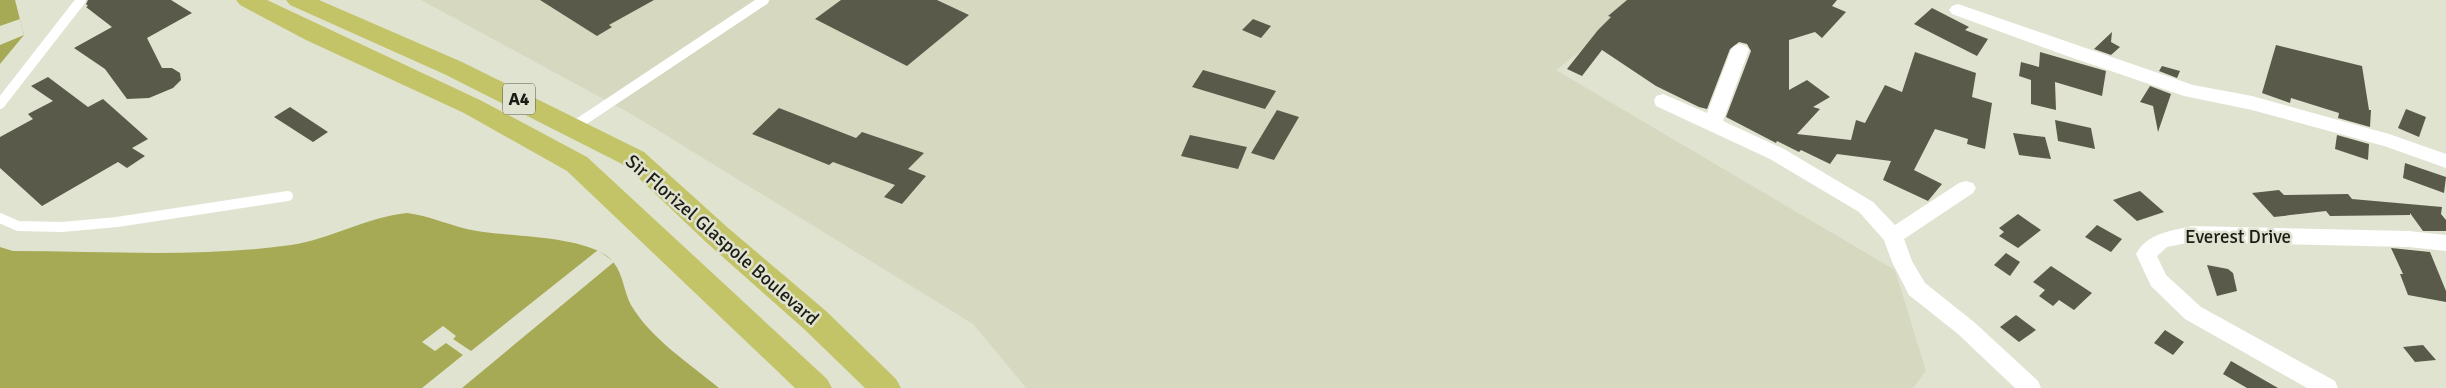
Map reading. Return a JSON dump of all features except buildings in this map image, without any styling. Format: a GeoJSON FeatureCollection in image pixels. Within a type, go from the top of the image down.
{"type":"FeatureCollection","features":[{"type":"Feature","properties":{"kind":"highway","name":"Sir Florizel Glaspole Boulevard"},"geometry":{"type":"LineString","coordinates":[[248,0],[299,27],[473,107],[577,164],[816,388]]}},
{"type":"Feature","properties":{"kind":"highway","name":"Sir Florizel Glaspole Boulevard"},"geometry":{"type":"LineString","coordinates":[[298,0],[444,64],[635,159],[717,235],[816,320],[886,388]]}},
{"type":"Feature","properties":{"kind":"street"},"geometry":{"type":"LineString","coordinates":[[1958,10],[2073,52],[2191,91],[2252,103],[2307,118],[2389,141],[2446,161]]}},
{"type":"Feature","properties":{"kind":"street"},"geometry":{"type":"LineString","coordinates":[[1712,124],[1740,50]]}},
{"type":"Feature","properties":{"kind":"street"},"geometry":{"type":"LineString","coordinates":[[1663,101],[1776,154],[1866,207],[1893,236],[1902,262],[1917,289],[1966,328],[2030,388]]}},
{"type":"Feature","properties":{"kind":"street"},"geometry":{"type":"LineString","coordinates":[[1893,236],[1966,188]]}},
{"type":"Feature","properties":{"kind":"street","name":"Everest Drive"},"geometry":{"type":"LineString","coordinates":[[2327,388],[2193,313],[2158,280],[2146,254],[2161,241],[2192,234],[2409,239],[2446,243]]}},
{"type":"Feature","properties":{"kind":"lane"},"geometry":{"type":"LineString","coordinates":[[0,104],[58,27],[81,0]]}},
{"type":"Feature","properties":{"kind":"lane"},"geometry":{"type":"LineString","coordinates":[[573,127],[764,0]]}},
{"type":"Feature","properties":{"kind":"lane"},"geometry":{"type":"LineString","coordinates":[[0,218],[18,226],[62,227],[117,222],[288,196]]}},
{"type":"Feature","properties":{"kind":"shaded area"},"geometry":{"type":"Polygon","coordinates":[[[0,0],[15,0],[24,35],[0,64],[0,0]]]}},
{"type":"Feature","properties":{"kind":"shaded area"},"geometry":{"type":"Polygon","coordinates":[[[421,0],[1646,0],[1556,70],[1895,270],[1926,371],[1913,388],[1026,388],[973,324],[633,115],[421,0]]]}},
{"type":"Feature","properties":{"kind":"shaded area"},"geometry":{"type":"Polygon","coordinates":[[[407,213],[477,231],[571,242],[604,254],[617,267],[631,305],[649,329],[671,350],[719,388],[0,388],[0,247],[13,251],[152,253],[256,249],[306,242],[378,219],[407,213]]]}},
{"type":"Feature","properties":{"kind":"pier"},"geometry":{"type":"Polygon","coordinates":[[[20,19],[24,35],[0,45],[0,26],[20,19]]]}},
{"type":"Feature","properties":{"kind":"pier"},"geometry":{"type":"Polygon","coordinates":[[[598,250],[614,262],[462,388],[422,388],[463,355],[446,343],[435,351],[422,342],[443,326],[456,336],[453,339],[471,351],[598,250]]]}}]}
